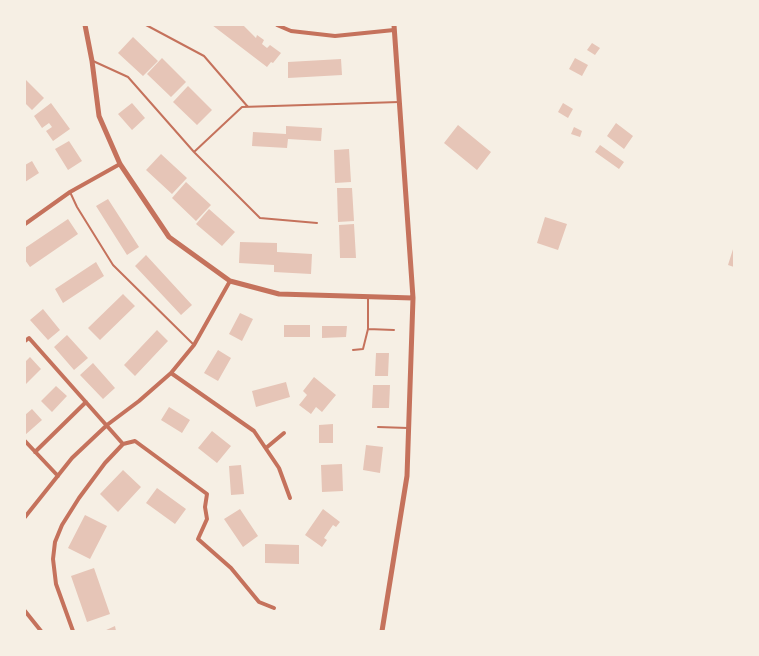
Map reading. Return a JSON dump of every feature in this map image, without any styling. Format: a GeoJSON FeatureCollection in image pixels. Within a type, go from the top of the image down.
{"type":"FeatureCollection","features":[{"type":"Feature","properties":{"kind":"street"},"geometry":{"type":"LineString","coordinates":[[85,25],[92,61],[99,116],[120,164],[169,237],[230,281],[279,294],[368,298],[413,298]]}},
{"type":"Feature","properties":{"kind":"street"},"geometry":{"type":"LineString","coordinates":[[277,25],[291,31],[335,36],[394,27],[413,298],[407,476],[382,631]]}},
{"type":"Feature","properties":{"kind":"street"},"geometry":{"type":"LineString","coordinates":[[25,224],[70,192],[120,164]]}},
{"type":"Feature","properties":{"kind":"street"},"geometry":{"type":"LineString","coordinates":[[25,517],[72,458],[107,425],[139,401],[171,373],[194,345],[230,281]]}},
{"type":"Feature","properties":{"kind":"street"},"geometry":{"type":"LineString","coordinates":[[25,341],[29,338],[123,444]]}},
{"type":"Feature","properties":{"kind":"street"},"geometry":{"type":"LineString","coordinates":[[171,373],[254,431],[279,468],[290,498]]}},
{"type":"Feature","properties":{"kind":"street"},"geometry":{"type":"LineString","coordinates":[[35,452],[86,402]]}},
{"type":"Feature","properties":{"kind":"street"},"geometry":{"type":"LineString","coordinates":[[266,448],[284,433]]}},
{"type":"Feature","properties":{"kind":"street"},"geometry":{"type":"LineString","coordinates":[[25,441],[58,476]]}},
{"type":"Feature","properties":{"kind":"street"},"geometry":{"type":"LineString","coordinates":[[74,631],[56,584],[54,547],[62,525],[79,498],[105,463],[123,444],[135,441],[207,494],[205,507],[207,519],[198,539],[231,568],[259,602],[274,608]]}},
{"type":"Feature","properties":{"kind":"street"},"geometry":{"type":"LineString","coordinates":[[25,611],[41,631]]}},
{"type":"Feature","properties":{"kind":"lane"},"geometry":{"type":"LineString","coordinates":[[146,25],[204,56],[248,107]]}},
{"type":"Feature","properties":{"kind":"lane"},"geometry":{"type":"LineString","coordinates":[[92,61],[128,77],[194,152],[260,218],[317,223]]}},
{"type":"Feature","properties":{"kind":"lane"},"geometry":{"type":"LineString","coordinates":[[194,152],[242,107],[399,102]]}},
{"type":"Feature","properties":{"kind":"lane"},"geometry":{"type":"LineString","coordinates":[[70,192],[77,207],[113,265],[194,345]]}},
{"type":"Feature","properties":{"kind":"lane"},"geometry":{"type":"LineString","coordinates":[[353,350],[363,349],[368,329],[368,298]]}},
{"type":"Feature","properties":{"kind":"lane"},"geometry":{"type":"LineString","coordinates":[[368,329],[394,330]]}},
{"type":"Feature","properties":{"kind":"lane"},"geometry":{"type":"LineString","coordinates":[[378,428],[409,428]]}},
{"type":"Feature","properties":{"kind":"building"},"geometry":{"type":"Polygon","coordinates":[[[212,25],[243,25],[256,38],[257,35],[264,40],[262,44],[267,48],[270,45],[281,53],[273,63],[271,62],[267,67],[212,25]]]}},
{"type":"Feature","properties":{"kind":"building"},"geometry":{"type":"Polygon","coordinates":[[[133,37],[158,61],[143,76],[118,53],[133,37]]]}},
{"type":"Feature","properties":{"kind":"building"},"geometry":{"type":"Polygon","coordinates":[[[592,43],[600,48],[595,55],[587,50],[592,43]]]}},
{"type":"Feature","properties":{"kind":"building"},"geometry":{"type":"Polygon","coordinates":[[[162,58],[186,82],[171,97],[147,74],[162,58]]]}},
{"type":"Feature","properties":{"kind":"building"},"geometry":{"type":"Polygon","coordinates":[[[575,58],[588,65],[582,76],[569,69],[575,58]]]}},
{"type":"Feature","properties":{"kind":"building"},"geometry":{"type":"Polygon","coordinates":[[[341,59],[342,75],[288,78],[288,62],[341,59]]]}},
{"type":"Feature","properties":{"kind":"building"},"geometry":{"type":"Polygon","coordinates":[[[26,80],[44,98],[32,110],[25,103],[26,80]]]}},
{"type":"Feature","properties":{"kind":"building"},"geometry":{"type":"Polygon","coordinates":[[[188,86],[212,110],[197,125],[173,102],[188,86]]]}},
{"type":"Feature","properties":{"kind":"building"},"geometry":{"type":"Polygon","coordinates":[[[51,103],[70,129],[53,141],[46,131],[52,127],[49,123],[42,128],[34,116],[51,103]]]}},
{"type":"Feature","properties":{"kind":"building"},"geometry":{"type":"Polygon","coordinates":[[[132,103],[145,118],[132,130],[118,114],[132,103]]]}},
{"type":"Feature","properties":{"kind":"building"},"geometry":{"type":"Polygon","coordinates":[[[563,103],[573,109],[568,118],[558,112],[563,103]]]}},
{"type":"Feature","properties":{"kind":"building"},"geometry":{"type":"Polygon","coordinates":[[[616,123],[633,136],[624,149],[607,136],[616,123]]]}},
{"type":"Feature","properties":{"kind":"building"},"geometry":{"type":"Polygon","coordinates":[[[458,125],[491,152],[477,170],[444,143],[458,125]]]}},
{"type":"Feature","properties":{"kind":"building"},"geometry":{"type":"Polygon","coordinates":[[[286,126],[322,128],[321,141],[288,139],[287,148],[252,146],[253,132],[286,134],[286,126]]]}},
{"type":"Feature","properties":{"kind":"building"},"geometry":{"type":"Polygon","coordinates":[[[574,127],[582,131],[580,137],[571,134],[574,127]]]}},
{"type":"Feature","properties":{"kind":"building"},"geometry":{"type":"Polygon","coordinates":[[[69,141],[82,161],[68,170],[55,149],[69,141]]]}},
{"type":"Feature","properties":{"kind":"building"},"geometry":{"type":"Polygon","coordinates":[[[600,145],[624,162],[619,169],[595,152],[600,145]]]}},
{"type":"Feature","properties":{"kind":"building"},"geometry":{"type":"Polygon","coordinates":[[[349,149],[351,182],[335,183],[334,150],[349,149]]]}},
{"type":"Feature","properties":{"kind":"building"},"geometry":{"type":"Polygon","coordinates":[[[161,154],[187,178],[172,194],[146,170],[161,154]]]}},
{"type":"Feature","properties":{"kind":"building"},"geometry":{"type":"Polygon","coordinates":[[[32,161],[39,173],[25,182],[25,165],[32,161]]]}},
{"type":"Feature","properties":{"kind":"building"},"geometry":{"type":"Polygon","coordinates":[[[186,182],[211,205],[196,221],[172,198],[186,182]]]}},
{"type":"Feature","properties":{"kind":"building"},"geometry":{"type":"Polygon","coordinates":[[[337,188],[352,188],[354,221],[338,222],[337,188]]]}},
{"type":"Feature","properties":{"kind":"building"},"geometry":{"type":"Polygon","coordinates":[[[108,199],[139,247],[127,255],[96,206],[108,199]]]}},
{"type":"Feature","properties":{"kind":"building"},"geometry":{"type":"Polygon","coordinates":[[[209,209],[235,232],[222,246],[196,224],[209,209]]]}},
{"type":"Feature","properties":{"kind":"building"},"geometry":{"type":"Polygon","coordinates":[[[545,217],[567,224],[558,250],[537,243],[545,217]]]}},
{"type":"Feature","properties":{"kind":"building"},"geometry":{"type":"Polygon","coordinates":[[[68,219],[78,234],[30,267],[25,260],[25,248],[68,219]]]}},
{"type":"Feature","properties":{"kind":"building"},"geometry":{"type":"Polygon","coordinates":[[[354,224],[356,258],[340,258],[339,225],[354,224]]]}},
{"type":"Feature","properties":{"kind":"building"},"geometry":{"type":"Polygon","coordinates":[[[240,242],[277,243],[277,252],[312,254],[311,274],[274,272],[274,265],[239,263],[240,242]]]}},
{"type":"Feature","properties":{"kind":"building"},"geometry":{"type":"Polygon","coordinates":[[[734,246],[734,267],[728,265],[734,246]]]}},
{"type":"Feature","properties":{"kind":"building"},"geometry":{"type":"Polygon","coordinates":[[[146,255],[192,305],[181,315],[135,266],[146,255]]]}},
{"type":"Feature","properties":{"kind":"building"},"geometry":{"type":"Polygon","coordinates":[[[96,262],[104,276],[63,303],[55,289],[96,262]]]}},
{"type":"Feature","properties":{"kind":"building"},"geometry":{"type":"Polygon","coordinates":[[[123,294],[135,306],[100,340],[88,328],[123,294]]]}},
{"type":"Feature","properties":{"kind":"building"},"geometry":{"type":"Polygon","coordinates":[[[43,309],[60,330],[48,340],[30,320],[43,309]]]}},
{"type":"Feature","properties":{"kind":"building"},"geometry":{"type":"Polygon","coordinates":[[[240,313],[253,319],[242,341],[229,334],[240,313]]]}},
{"type":"Feature","properties":{"kind":"building"},"geometry":{"type":"Polygon","coordinates":[[[284,325],[310,325],[310,337],[284,337],[284,325]]]}},
{"type":"Feature","properties":{"kind":"building"},"geometry":{"type":"Polygon","coordinates":[[[322,326],[347,326],[346,337],[322,338],[322,326]]]}},
{"type":"Feature","properties":{"kind":"building"},"geometry":{"type":"Polygon","coordinates":[[[157,330],[168,341],[135,376],[124,365],[157,330]]]}},
{"type":"Feature","properties":{"kind":"building"},"geometry":{"type":"Polygon","coordinates":[[[67,335],[88,358],[74,370],[54,347],[67,335]]]}},
{"type":"Feature","properties":{"kind":"building"},"geometry":{"type":"Polygon","coordinates":[[[218,350],[231,358],[218,381],[204,373],[218,350]]]}},
{"type":"Feature","properties":{"kind":"building"},"geometry":{"type":"Polygon","coordinates":[[[376,353],[389,353],[388,376],[375,376],[376,353]]]}},
{"type":"Feature","properties":{"kind":"building"},"geometry":{"type":"Polygon","coordinates":[[[30,357],[41,369],[25,385],[25,362],[30,357]]]}},
{"type":"Feature","properties":{"kind":"building"},"geometry":{"type":"Polygon","coordinates":[[[93,363],[115,388],[103,399],[80,375],[93,363]]]}},
{"type":"Feature","properties":{"kind":"building"},"geometry":{"type":"Polygon","coordinates":[[[314,377],[336,395],[322,412],[316,407],[311,414],[299,405],[307,395],[303,391],[314,377]]]}},
{"type":"Feature","properties":{"kind":"building"},"geometry":{"type":"Polygon","coordinates":[[[286,382],[290,397],[256,407],[252,391],[286,382]]]}},
{"type":"Feature","properties":{"kind":"building"},"geometry":{"type":"Polygon","coordinates":[[[373,385],[390,385],[389,408],[372,408],[373,385]]]}},
{"type":"Feature","properties":{"kind":"building"},"geometry":{"type":"Polygon","coordinates":[[[56,386],[67,396],[52,412],[41,401],[56,386]]]}},
{"type":"Feature","properties":{"kind":"building"},"geometry":{"type":"Polygon","coordinates":[[[169,407],[190,420],[182,433],[161,420],[169,407]]]}},
{"type":"Feature","properties":{"kind":"building"},"geometry":{"type":"Polygon","coordinates":[[[32,409],[42,420],[25,435],[25,415],[32,409]]]}},
{"type":"Feature","properties":{"kind":"building"},"geometry":{"type":"Polygon","coordinates":[[[333,424],[333,443],[319,443],[319,425],[333,424]]]}},
{"type":"Feature","properties":{"kind":"building"},"geometry":{"type":"Polygon","coordinates":[[[212,431],[231,446],[217,463],[198,448],[212,431]]]}},
{"type":"Feature","properties":{"kind":"building"},"geometry":{"type":"Polygon","coordinates":[[[366,445],[383,447],[380,473],[363,470],[366,445]]]}},
{"type":"Feature","properties":{"kind":"building"},"geometry":{"type":"Polygon","coordinates":[[[342,464],[343,491],[322,492],[321,465],[342,464]]]}},
{"type":"Feature","properties":{"kind":"building"},"geometry":{"type":"Polygon","coordinates":[[[241,465],[244,494],[231,495],[229,466],[241,465]]]}},
{"type":"Feature","properties":{"kind":"building"},"geometry":{"type":"Polygon","coordinates":[[[123,470],[141,487],[118,512],[100,494],[123,470]]]}},
{"type":"Feature","properties":{"kind":"building"},"geometry":{"type":"Polygon","coordinates":[[[157,488],[186,509],[175,524],[146,503],[157,488]]]}},
{"type":"Feature","properties":{"kind":"building"},"geometry":{"type":"Polygon","coordinates":[[[240,509],[258,536],[243,547],[224,519],[240,509]]]}},
{"type":"Feature","properties":{"kind":"building"},"geometry":{"type":"Polygon","coordinates":[[[323,509],[340,522],[336,527],[333,525],[324,538],[327,540],[322,547],[305,535],[323,509]]]}},
{"type":"Feature","properties":{"kind":"building"},"geometry":{"type":"Polygon","coordinates":[[[85,515],[107,526],[90,559],[68,548],[85,515]]]}},
{"type":"Feature","properties":{"kind":"building"},"geometry":{"type":"Polygon","coordinates":[[[265,544],[299,545],[299,564],[265,563],[265,544]]]}},
{"type":"Feature","properties":{"kind":"building"},"geometry":{"type":"Polygon","coordinates":[[[94,568],[110,614],[87,622],[71,576],[94,568]]]}},
{"type":"Feature","properties":{"kind":"building"},"geometry":{"type":"Polygon","coordinates":[[[115,626],[116,631],[104,631],[115,626]]]}}]}
